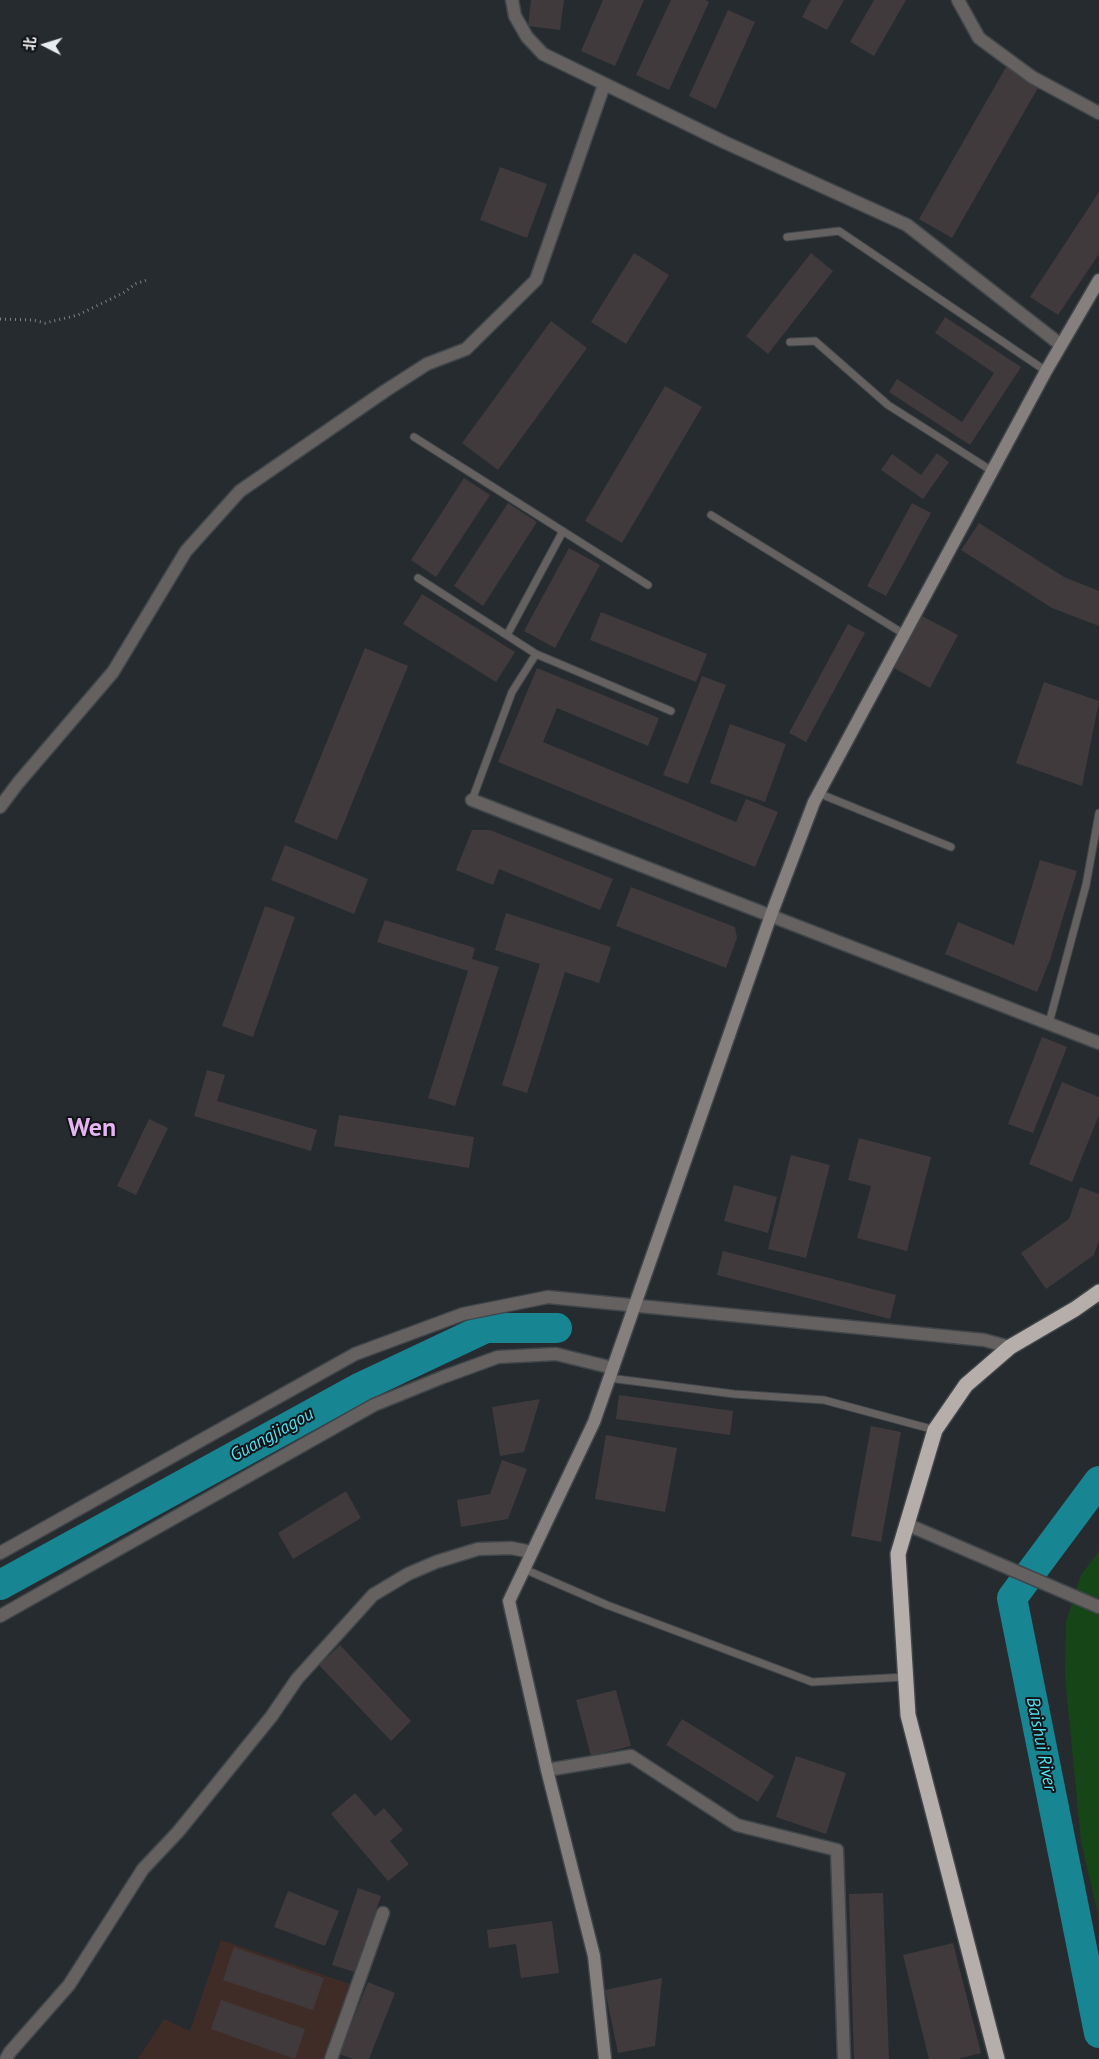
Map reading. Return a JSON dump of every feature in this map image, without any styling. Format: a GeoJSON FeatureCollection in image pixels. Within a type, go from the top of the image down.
{"type":"FeatureCollection","features":[{"type":"Feature","properties":{"kind":"highway"},"geometry":{"type":"LineString","coordinates":[[997,2059],[908,1715],[898,1554],[935,1430],[966,1385],[1010,1347],[1075,1309],[1099,1292]]}},
{"type":"Feature","properties":{"kind":"street"},"geometry":{"type":"LineString","coordinates":[[512,0],[515,16],[526,37],[543,54],[604,85],[907,225],[1061,345]]}},
{"type":"Feature","properties":{"kind":"street"},"geometry":{"type":"LineString","coordinates":[[958,0],[979,38],[1032,77],[1099,113]]}},
{"type":"Feature","properties":{"kind":"street"},"geometry":{"type":"LineString","coordinates":[[0,808],[18,783],[113,672],[186,551],[240,491],[427,364],[466,349],[536,280],[604,85]]}},
{"type":"Feature","properties":{"kind":"street"},"geometry":{"type":"LineString","coordinates":[[605,2059],[594,1956],[547,1770],[509,1601],[594,1422],[771,916],[818,793],[1046,371],[1099,280]]}},
{"type":"Feature","properties":{"kind":"street"},"geometry":{"type":"LineString","coordinates":[[472,800],[1099,1043]]}},
{"type":"Feature","properties":{"kind":"street"},"geometry":{"type":"LineString","coordinates":[[0,1552],[355,1354],[463,1314],[548,1297],[635,1304],[984,1340],[1010,1347]]}},
{"type":"Feature","properties":{"kind":"street"},"geometry":{"type":"LineString","coordinates":[[0,1616],[374,1406],[443,1377],[498,1357],[556,1354],[611,1373]]}},
{"type":"Feature","properties":{"kind":"street"},"geometry":{"type":"LineString","coordinates":[[906,1524],[1099,1607]]}},
{"type":"Feature","properties":{"kind":"street"},"geometry":{"type":"LineString","coordinates":[[6,2059],[69,1985],[143,1869],[178,1832],[243,1752],[271,1717],[297,1679],[373,1595],[408,1574],[436,1562],[478,1549],[511,1548],[532,1552]]}},
{"type":"Feature","properties":{"kind":"street"},"geometry":{"type":"LineString","coordinates":[[547,1770],[631,1756],[737,1825],[838,1850],[844,2059]]}},
{"type":"Feature","properties":{"kind":"street"},"geometry":{"type":"LineString","coordinates":[[331,2059],[383,1913]]}},
{"type":"Feature","properties":{"kind":"lane"},"geometry":{"type":"LineString","coordinates":[[787,237],[839,231],[1046,371]]}},
{"type":"Feature","properties":{"kind":"lane"},"geometry":{"type":"LineString","coordinates":[[790,342],[815,341],[888,405],[992,471]]}},
{"type":"Feature","properties":{"kind":"lane"},"geometry":{"type":"LineString","coordinates":[[414,437],[648,585]]}},
{"type":"Feature","properties":{"kind":"lane"},"geometry":{"type":"LineString","coordinates":[[711,516],[904,634]]}},
{"type":"Feature","properties":{"kind":"lane"},"geometry":{"type":"LineString","coordinates":[[507,635],[563,531]]}},
{"type":"Feature","properties":{"kind":"lane"},"geometry":{"type":"LineString","coordinates":[[418,578],[536,654],[671,711]]}},
{"type":"Feature","properties":{"kind":"lane"},"geometry":{"type":"LineString","coordinates":[[472,800],[512,692],[536,654]]}},
{"type":"Feature","properties":{"kind":"lane"},"geometry":{"type":"LineString","coordinates":[[818,793],[951,847]]}},
{"type":"Feature","properties":{"kind":"lane"},"geometry":{"type":"LineString","coordinates":[[1049,1023],[1086,885],[1099,813]]}},
{"type":"Feature","properties":{"kind":"lane"},"geometry":{"type":"LineString","coordinates":[[611,1373],[734,1394],[824,1400],[935,1430]]}},
{"type":"Feature","properties":{"kind":"lane"},"geometry":{"type":"LineString","coordinates":[[524,1568],[607,1605],[812,1682],[906,1676]]}},
{"type":"Feature","properties":{"kind":"path"},"geometry":{"type":"LineString","coordinates":[[0,319],[33,320],[45,323],[78,315],[147,280]]}},
{"type":"Feature","properties":{"kind":"shaded area"},"geometry":{"type":"Polygon","coordinates":[[[221,1940],[350,1984],[324,2059],[138,2059],[164,2019],[190,2031],[221,1940]]]}},
{"type":"Feature","properties":{"kind":"green space"},"geometry":{"type":"Polygon","coordinates":[[[1099,1551],[1099,1918],[1081,1842],[1065,1677],[1066,1622],[1081,1575],[1099,1551]]]}},
{"type":"Feature","properties":{"kind":"building"},"geometry":{"type":"Polygon","coordinates":[[[531,0],[564,0],[560,30],[528,26],[531,0]]]}},
{"type":"Feature","properties":{"kind":"building"},"geometry":{"type":"Polygon","coordinates":[[[603,0],[644,0],[615,66],[581,51],[603,0]]]}},
{"type":"Feature","properties":{"kind":"building"},"geometry":{"type":"Polygon","coordinates":[[[671,0],[705,0],[709,2],[669,90],[636,75],[671,0]]]}},
{"type":"Feature","properties":{"kind":"building"},"geometry":{"type":"Polygon","coordinates":[[[811,0],[844,0],[827,30],[802,17],[811,0]]]}},
{"type":"Feature","properties":{"kind":"building"},"geometry":{"type":"Polygon","coordinates":[[[874,0],[906,0],[874,56],[850,42],[874,0]]]}},
{"type":"Feature","properties":{"kind":"building"},"geometry":{"type":"Polygon","coordinates":[[[728,10],[755,22],[716,109],[689,96],[728,10]]]}},
{"type":"Feature","properties":{"kind":"building"},"geometry":{"type":"Polygon","coordinates":[[[1006,67],[1039,86],[952,238],[919,219],[1006,67]]]}},
{"type":"Feature","properties":{"kind":"building"},"geometry":{"type":"Polygon","coordinates":[[[500,167],[547,184],[527,238],[480,220],[500,167]]]}},
{"type":"Feature","properties":{"kind":"building"},"geometry":{"type":"Polygon","coordinates":[[[1099,192],[1099,254],[1058,315],[1030,297],[1099,192]]]}},
{"type":"Feature","properties":{"kind":"building"},"geometry":{"type":"Polygon","coordinates":[[[634,253],[669,275],[626,344],[591,322],[634,253]]]}},
{"type":"Feature","properties":{"kind":"building"},"geometry":{"type":"Polygon","coordinates":[[[811,253],[833,271],[768,354],[746,336],[811,253]]]}},
{"type":"Feature","properties":{"kind":"building"},"geometry":{"type":"Polygon","coordinates":[[[945,317],[1021,367],[970,445],[889,392],[897,379],[962,422],[994,373],[935,333],[945,317]]]}},
{"type":"Feature","properties":{"kind":"building"},"geometry":{"type":"Polygon","coordinates":[[[551,321],[587,348],[498,470],[462,443],[551,321]]]}},
{"type":"Feature","properties":{"kind":"building"},"geometry":{"type":"Polygon","coordinates":[[[665,386],[702,407],[622,543],[585,521],[665,386]]]}},
{"type":"Feature","properties":{"kind":"building"},"geometry":{"type":"Polygon","coordinates":[[[937,453],[949,462],[923,499],[881,470],[892,454],[921,475],[937,453]]]}},
{"type":"Feature","properties":{"kind":"building"},"geometry":{"type":"Polygon","coordinates":[[[464,478],[490,495],[436,577],[411,560],[464,478]]]}},
{"type":"Feature","properties":{"kind":"building"},"geometry":{"type":"Polygon","coordinates":[[[508,503],[537,522],[483,606],[454,586],[508,503]]]}},
{"type":"Feature","properties":{"kind":"building"},"geometry":{"type":"Polygon","coordinates":[[[912,503],[931,513],[886,596],[867,586],[912,503]]]}},
{"type":"Feature","properties":{"kind":"building"},"geometry":{"type":"Polygon","coordinates":[[[979,523],[1064,577],[1099,591],[1099,626],[1052,608],[961,550],[979,523]]]}},
{"type":"Feature","properties":{"kind":"building"},"geometry":{"type":"Polygon","coordinates":[[[569,548],[600,565],[555,648],[524,631],[569,548]]]}},
{"type":"Feature","properties":{"kind":"building"},"geometry":{"type":"Polygon","coordinates":[[[422,594],[515,652],[496,682],[403,624],[422,594]]]}},
{"type":"Feature","properties":{"kind":"building"},"geometry":{"type":"Polygon","coordinates":[[[601,612],[707,654],[696,682],[590,640],[601,612]]]}},
{"type":"Feature","properties":{"kind":"building"},"geometry":{"type":"Polygon","coordinates":[[[922,616],[958,635],[930,688],[894,668],[922,616]]]}},
{"type":"Feature","properties":{"kind":"building"},"geometry":{"type":"Polygon","coordinates":[[[848,624],[865,633],[806,742],[789,733],[848,624]]]}},
{"type":"Feature","properties":{"kind":"building"},"geometry":{"type":"Polygon","coordinates":[[[365,648],[408,666],[337,840],[294,822],[365,648]]]}},
{"type":"Feature","properties":{"kind":"building"},"geometry":{"type":"Polygon","coordinates":[[[537,668],[659,718],[648,746],[557,708],[543,742],[736,822],[746,799],[778,812],[755,867],[498,762],[537,668]]]}},
{"type":"Feature","properties":{"kind":"building"},"geometry":{"type":"Polygon","coordinates":[[[702,676],[726,685],[688,784],[663,775],[702,676]]]}},
{"type":"Feature","properties":{"kind":"building"},"geometry":{"type":"Polygon","coordinates":[[[1044,682],[1099,701],[1082,786],[1016,763],[1044,682]]]}},
{"type":"Feature","properties":{"kind":"building"},"geometry":{"type":"Polygon","coordinates":[[[730,724],[786,744],[765,802],[710,783],[730,724]]]}},
{"type":"Feature","properties":{"kind":"building"},"geometry":{"type":"Polygon","coordinates":[[[472,830],[490,830],[613,879],[600,910],[499,869],[493,885],[456,870],[472,830]]]}},
{"type":"Feature","properties":{"kind":"building"},"geometry":{"type":"Polygon","coordinates":[[[285,845],[368,879],[354,914],[271,880],[285,845]]]}},
{"type":"Feature","properties":{"kind":"building"},"geometry":{"type":"Polygon","coordinates":[[[1040,860],[1077,871],[1050,960],[1037,992],[945,954],[958,922],[1014,945],[1040,860]]]}},
{"type":"Feature","properties":{"kind":"building"},"geometry":{"type":"Polygon","coordinates":[[[631,887],[735,927],[737,938],[726,968],[616,926],[631,887]]]}},
{"type":"Feature","properties":{"kind":"building"},"geometry":{"type":"Polygon","coordinates":[[[265,906],[295,917],[253,1037],[222,1026],[265,906]]]}},
{"type":"Feature","properties":{"kind":"building"},"geometry":{"type":"Polygon","coordinates":[[[506,913],[611,947],[599,983],[565,972],[527,1093],[502,1085],[540,964],[495,950],[506,913]]]}},
{"type":"Feature","properties":{"kind":"building"},"geometry":{"type":"Polygon","coordinates":[[[385,920],[475,948],[472,959],[499,967],[455,1106],[428,1098],[468,971],[377,942],[385,920]]]}},
{"type":"Feature","properties":{"kind":"building"},"geometry":{"type":"Polygon","coordinates":[[[1042,1037],[1067,1047],[1033,1133],[1008,1124],[1042,1037]]]}},
{"type":"Feature","properties":{"kind":"building"},"geometry":{"type":"Polygon","coordinates":[[[207,1070],[225,1075],[217,1101],[317,1130],[311,1151],[194,1116],[207,1070]]]}},
{"type":"Feature","properties":{"kind":"building"},"geometry":{"type":"Polygon","coordinates":[[[1062,1082],[1099,1097],[1099,1115],[1072,1182],[1029,1164],[1062,1082]]]}},
{"type":"Feature","properties":{"kind":"building"},"geometry":{"type":"Polygon","coordinates":[[[339,1115],[474,1137],[469,1168],[334,1146],[339,1115]]]}},
{"type":"Feature","properties":{"kind":"building"},"geometry":{"type":"Polygon","coordinates":[[[149,1119],[168,1128],[136,1195],[117,1186],[149,1119]]]}},
{"type":"Feature","properties":{"kind":"building"},"geometry":{"type":"Polygon","coordinates":[[[859,1138],[931,1157],[907,1251],[857,1238],[871,1186],[848,1180],[859,1138]]]}},
{"type":"Feature","properties":{"kind":"building"},"geometry":{"type":"Polygon","coordinates":[[[791,1155],[830,1165],[806,1258],[768,1249],[791,1155]]]}},
{"type":"Feature","properties":{"kind":"building"},"geometry":{"type":"Polygon","coordinates":[[[734,1185],[777,1197],[768,1233],[724,1221],[734,1185]]]}},
{"type":"Feature","properties":{"kind":"building"},"geometry":{"type":"Polygon","coordinates":[[[1080,1187],[1099,1194],[1099,1240],[1094,1255],[1046,1289],[1021,1253],[1069,1219],[1080,1187]]]}},
{"type":"Feature","properties":{"kind":"building"},"geometry":{"type":"Polygon","coordinates":[[[723,1251],[896,1295],[890,1319],[717,1275],[723,1251]]]}},
{"type":"Feature","properties":{"kind":"building"},"geometry":{"type":"Polygon","coordinates":[[[619,1395],[733,1411],[730,1435],[616,1419],[619,1395]]]}},
{"type":"Feature","properties":{"kind":"building"},"geometry":{"type":"Polygon","coordinates":[[[540,1399],[524,1452],[500,1456],[492,1407],[540,1399]]]}},
{"type":"Feature","properties":{"kind":"building"},"geometry":{"type":"Polygon","coordinates":[[[871,1426],[901,1432],[881,1542],[851,1536],[871,1426]]]}},
{"type":"Feature","properties":{"kind":"building"},"geometry":{"type":"Polygon","coordinates":[[[606,1435],[677,1448],[665,1512],[595,1499],[606,1435]]]}},
{"type":"Feature","properties":{"kind":"building"},"geometry":{"type":"Polygon","coordinates":[[[502,1460],[527,1469],[508,1519],[461,1527],[457,1500],[490,1494],[502,1460]]]}},
{"type":"Feature","properties":{"kind":"building"},"geometry":{"type":"Polygon","coordinates":[[[346,1491],[361,1518],[293,1559],[278,1533],[346,1491]]]}},
{"type":"Feature","properties":{"kind":"building"},"geometry":{"type":"Polygon","coordinates":[[[340,1645],[411,1721],[391,1741],[319,1665],[340,1645]]]}},
{"type":"Feature","properties":{"kind":"building"},"geometry":{"type":"Polygon","coordinates":[[[616,1690],[631,1746],[591,1756],[576,1700],[616,1690]]]}},
{"type":"Feature","properties":{"kind":"building"},"geometry":{"type":"Polygon","coordinates":[[[682,1719],[774,1776],[758,1802],[666,1745],[682,1719]]]}},
{"type":"Feature","properties":{"kind":"building"},"geometry":{"type":"Polygon","coordinates":[[[796,1756],[846,1773],[826,1834],[776,1817],[796,1756]]]}},
{"type":"Feature","properties":{"kind":"building"},"geometry":{"type":"Polygon","coordinates":[[[355,1793],[375,1816],[384,1808],[403,1830],[390,1841],[409,1864],[388,1881],[331,1814],[355,1793]]]}},
{"type":"Feature","properties":{"kind":"building"},"geometry":{"type":"Polygon","coordinates":[[[358,1888],[381,1896],[355,1972],[332,1965],[358,1888]]]}},
{"type":"Feature","properties":{"kind":"building"},"geometry":{"type":"Polygon","coordinates":[[[288,1891],[339,1911],[325,1946],[274,1927],[288,1891]]]}},
{"type":"Feature","properties":{"kind":"building"},"geometry":{"type":"Polygon","coordinates":[[[883,1893],[889,2059],[854,2059],[849,1894],[883,1893]]]}},
{"type":"Feature","properties":{"kind":"building"},"geometry":{"type":"Polygon","coordinates":[[[552,1921],[559,1973],[521,1978],[516,1944],[489,1948],[487,1930],[552,1921]]]}},
{"type":"Feature","properties":{"kind":"building"},"geometry":{"type":"Polygon","coordinates":[[[953,1943],[981,2053],[957,2059],[929,2059],[903,1955],[953,1943]]]}},
{"type":"Feature","properties":{"kind":"building"},"geometry":{"type":"Polygon","coordinates":[[[234,1947],[324,1978],[313,2010],[223,1980],[234,1947]]]}},
{"type":"Feature","properties":{"kind":"building"},"geometry":{"type":"Polygon","coordinates":[[[662,1978],[655,2046],[618,2053],[605,1990],[662,1978]]]}},
{"type":"Feature","properties":{"kind":"building"},"geometry":{"type":"Polygon","coordinates":[[[368,1982],[395,1993],[369,2059],[353,2059],[339,2054],[368,1982]]]}},
{"type":"Feature","properties":{"kind":"building"},"geometry":{"type":"Polygon","coordinates":[[[221,2000],[305,2029],[295,2059],[211,2029],[221,2000]]]}},
{"type":"Feature","properties":{"kind":"waterway","name":"Guangjiagou"},"geometry":{"type":"LineString","coordinates":[[0,1585],[361,1387],[486,1328],[557,1328]]}},
{"type":"Feature","properties":{"kind":"waterway","name":"Baishui River"},"geometry":{"type":"LineString","coordinates":[[1099,1481],[1012,1598],[1099,2033]]}},
{"type":"Feature","properties":{"kind":"district","name":"Wen"},"geometry":{"type":"Point","coordinates":[92,1129]}}]}
